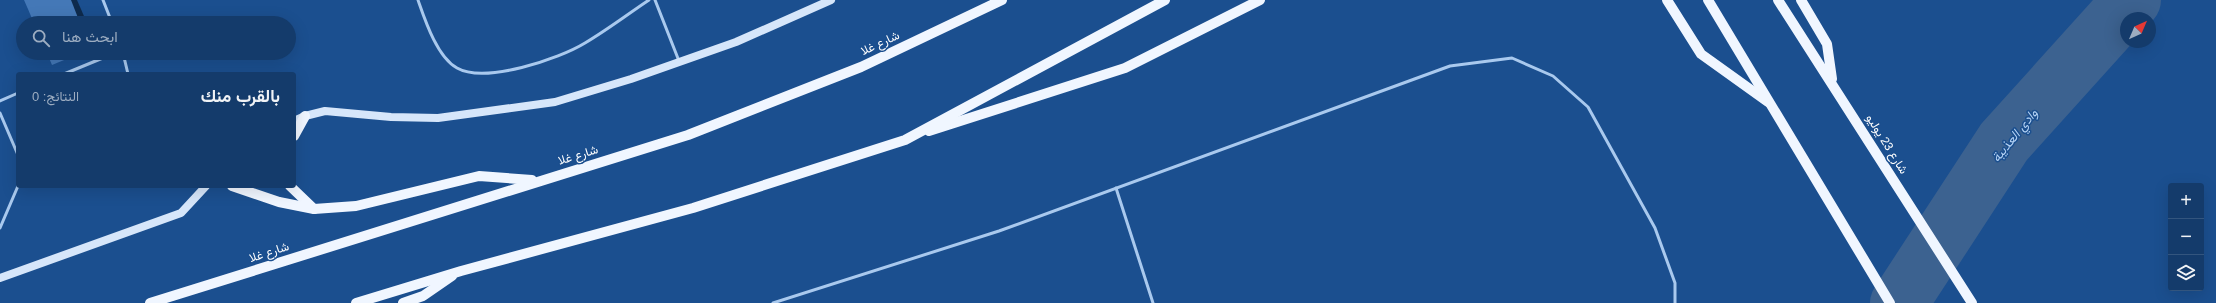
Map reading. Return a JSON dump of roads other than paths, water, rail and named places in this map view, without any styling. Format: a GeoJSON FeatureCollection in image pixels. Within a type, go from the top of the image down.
{"type":"FeatureCollection","features":[{"type":"Feature","properties":{"kind":"main road","name":"شارع غلا"},"geometry":{"type":"LineString","coordinates":[[150,303],[702,129],[861,67],[1002,0]]}},
{"type":"Feature","properties":{"kind":"main road"},"geometry":{"type":"LineString","coordinates":[[905,140],[1165,0]]}},
{"type":"Feature","properties":{"kind":"main road"},"geometry":{"type":"LineString","coordinates":[[356,303],[461,271],[693,208],[1125,68],[1260,0]]}},
{"type":"Feature","properties":{"kind":"main road"},"geometry":{"type":"LineString","coordinates":[[1667,0],[1701,54],[1772,105]]}},
{"type":"Feature","properties":{"kind":"main road"},"geometry":{"type":"LineString","coordinates":[[1708,0],[1890,303]]}},
{"type":"Feature","properties":{"kind":"main road","name":"شارع 23 يوليو"},"geometry":{"type":"LineString","coordinates":[[1778,0],[1972,303]]}},
{"type":"Feature","properties":{"kind":"main road"},"geometry":{"type":"LineString","coordinates":[[1801,0],[1827,44],[1832,83]]}},
{"type":"Feature","properties":{"kind":"main road"},"geometry":{"type":"LineString","coordinates":[[296,132],[305,116]]}},
{"type":"Feature","properties":{"kind":"main road"},"geometry":{"type":"LineString","coordinates":[[238,188],[279,202],[314,209],[356,206],[479,176],[538,180]]}},
{"type":"Feature","properties":{"kind":"main road"},"geometry":{"type":"LineString","coordinates":[[292,188],[314,209]]}},
{"type":"Feature","properties":{"kind":"main road"},"geometry":{"type":"LineString","coordinates":[[403,303],[423,296],[461,271]]}},
{"type":"Feature","properties":{"kind":"street"},"geometry":{"type":"LineString","coordinates":[[296,120],[305,116],[325,111],[391,117],[438,118],[547,103],[631,79],[736,42],[831,0]]}},
{"type":"Feature","properties":{"kind":"street"},"geometry":{"type":"LineString","coordinates":[[0,278],[181,213],[204,188]]}},
{"type":"Feature","properties":{"kind":"lane"},"geometry":{"type":"LineString","coordinates":[[103,0],[109,16]]}},
{"type":"Feature","properties":{"kind":"lane"},"geometry":{"type":"LineString","coordinates":[[418,0],[426,21],[443,55],[457,68],[477,73],[497,73],[526,66],[584,44],[649,0]]}},
{"type":"Feature","properties":{"kind":"lane"},"geometry":{"type":"LineString","coordinates":[[655,0],[680,62]]}},
{"type":"Feature","properties":{"kind":"lane"},"geometry":{"type":"LineString","coordinates":[[773,303],[999,231],[1450,66],[1512,58],[1553,76],[1588,107],[1655,228],[1675,283],[1675,303]]}},
{"type":"Feature","properties":{"kind":"lane"},"geometry":{"type":"LineString","coordinates":[[69,72],[98,60]]}},
{"type":"Feature","properties":{"kind":"lane"},"geometry":{"type":"LineString","coordinates":[[125,60],[128,72]]}},
{"type":"Feature","properties":{"kind":"lane"},"geometry":{"type":"LineString","coordinates":[[0,101],[16,94]]}},
{"type":"Feature","properties":{"kind":"lane"},"geometry":{"type":"LineString","coordinates":[[0,113],[16,150]]}},
{"type":"Feature","properties":{"kind":"lane"},"geometry":{"type":"LineString","coordinates":[[0,228],[17,188]]}},
{"type":"Feature","properties":{"kind":"lane"},"geometry":{"type":"LineString","coordinates":[[1116,188],[1153,303]]}},
{"type":"Feature","properties":{"kind":"lane"},"geometry":{"type":"LineString","coordinates":[[785,299],[786,303]]}},
{"type":"Feature","properties":{"kind":"waterway","name":"وادي العذيبة"},"geometry":{"type":"LineString","coordinates":[[1899,303],[2004,142],[2132,0]]}}]}
